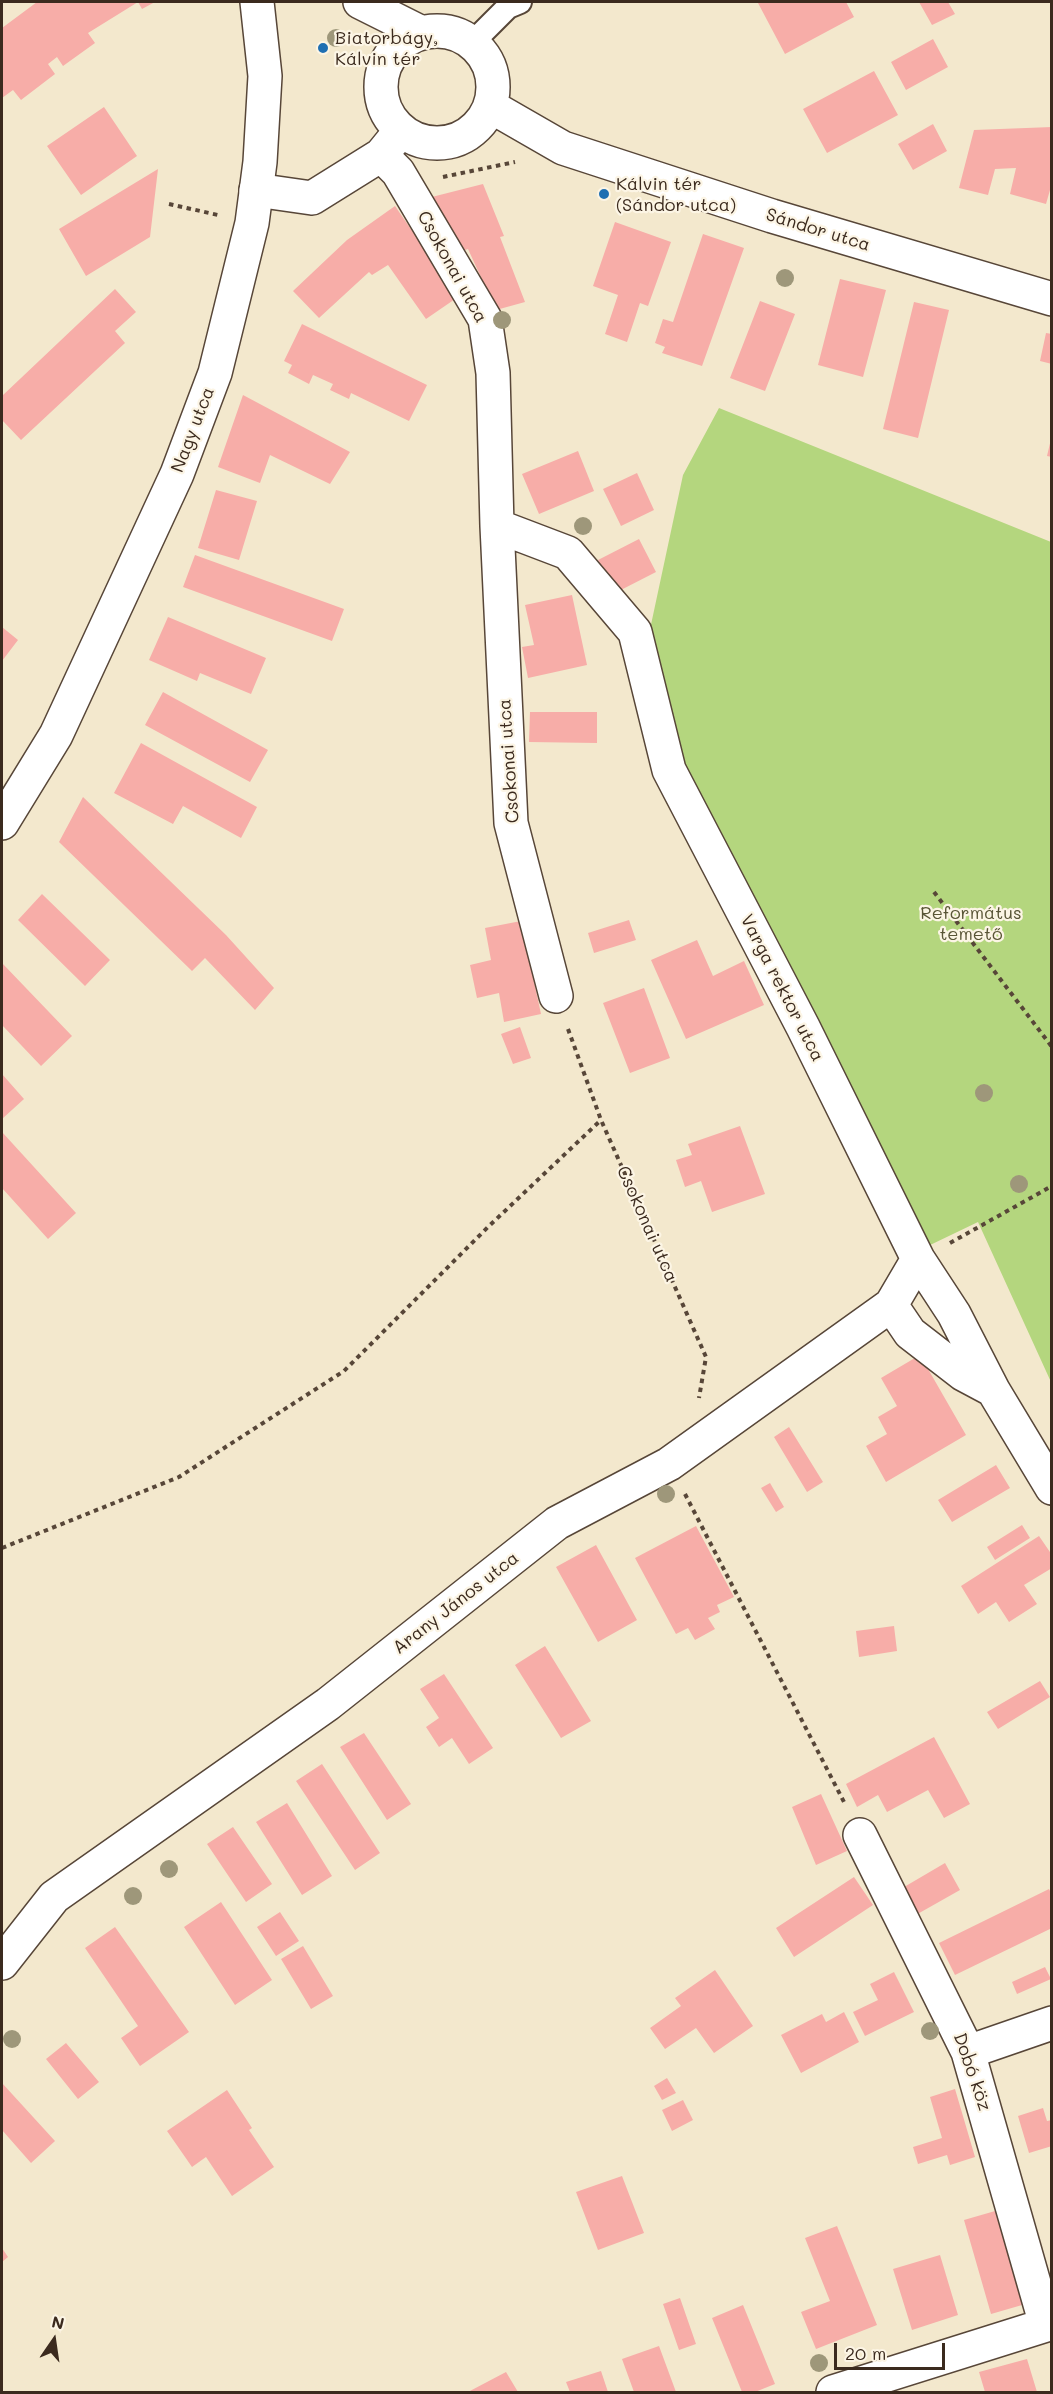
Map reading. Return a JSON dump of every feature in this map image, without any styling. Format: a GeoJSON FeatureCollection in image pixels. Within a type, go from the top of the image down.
{"type":"FeatureCollection","features":[{"type":"Feature","properties":{"kind":"street","name":"Nagy utca"},"geometry":{"type":"LineString","coordinates":[[2,823],[56,735],[177,474],[215,373],[252,223],[260,162],[265,76],[257,2]]}},
{"type":"Feature","properties":{"kind":"street"},"geometry":{"type":"LineString","coordinates":[[360,2],[422,33]]}},
{"type":"Feature","properties":{"kind":"street"},"geometry":{"type":"LineString","coordinates":[[256,190],[312,198],[391,143],[417,140],[435,144],[453,142],[469,133],[482,121],[490,106],[493,89],[491,72],[484,56],[472,43],[457,35],[440,31],[422,33],[407,40],[393,51],[385,65],[380,82],[382,100],[389,117],[391,143]]}},
{"type":"Feature","properties":{"kind":"street","name":"Sándor utca"},"geometry":{"type":"LineString","coordinates":[[490,106],[563,148],[772,216],[1052,299]]}},
{"type":"Feature","properties":{"kind":"street","name":"Csokonai utca"},"geometry":{"type":"LineString","coordinates":[[391,143],[398,172],[485,319],[493,373],[497,526],[511,823],[556,996]]}},
{"type":"Feature","properties":{"kind":"street","name":"Varga rektor utca"},"geometry":{"type":"LineString","coordinates":[[497,526],[568,553],[635,632],[669,770],[803,1027],[931,1253],[954,1314],[993,1390],[1052,1488]]}},
{"type":"Feature","properties":{"kind":"street","name":"Arany János utca"},"geometry":{"type":"LineString","coordinates":[[2,1963],[54,1897],[328,1704],[557,1523],[669,1464],[891,1305],[931,1253]]}},
{"type":"Feature","properties":{"kind":"street"},"geometry":{"type":"LineString","coordinates":[[891,1305],[910,1333],[963,1374],[993,1390]]}},
{"type":"Feature","properties":{"kind":"street","name":"Dobó köz"},"geometry":{"type":"LineString","coordinates":[[833,2392],[1046,2325],[968,2052],[860,1834]]}},
{"type":"Feature","properties":{"kind":"street"},"geometry":{"type":"LineString","coordinates":[[968,2052],[1052,2023]]}},
{"type":"Feature","properties":{"kind":"lane"},"geometry":{"type":"LineString","coordinates":[[472,43],[508,7],[520,2]]}},
{"type":"Feature","properties":{"kind":"path"},"geometry":{"type":"LineString","coordinates":[[169,204],[252,223]]}},
{"type":"Feature","properties":{"kind":"path"},"geometry":{"type":"LineString","coordinates":[[934,892],[1052,1047]]}},
{"type":"Feature","properties":{"kind":"path","name":"Csokonai utca"},"geometry":{"type":"LineString","coordinates":[[556,996],[601,1120],[706,1357],[701,1392],[697,1402]]}},
{"type":"Feature","properties":{"kind":"path"},"geometry":{"type":"LineString","coordinates":[[2,1548],[179,1477],[344,1371],[488,1227],[601,1120]]}},
{"type":"Feature","properties":{"kind":"path"},"geometry":{"type":"LineString","coordinates":[[931,1253],[1052,1186]]}},
{"type":"Feature","properties":{"kind":"path"},"geometry":{"type":"LineString","coordinates":[[682,1488],[759,1633],[860,1834]]}},
{"type":"Feature","properties":{"kind":"green space","name":"Református temető"},"geometry":{"type":"Polygon","coordinates":[[[719,408],[1051,542],[1051,1382],[978,1222],[926,1247],[677,759],[649,634],[683,475],[719,408]]]}},
{"type":"Feature","properties":{"kind":"building"},"geometry":{"type":"Polygon","coordinates":[[[37,2],[138,2],[88,33],[95,43],[63,66],[57,57],[48,64],[55,74],[21,100],[13,90],[2,98],[2,28],[37,2]]]}},
{"type":"Feature","properties":{"kind":"building"},"geometry":{"type":"Polygon","coordinates":[[[138,2],[155,2],[142,9],[138,2]]]}},
{"type":"Feature","properties":{"kind":"building"},"geometry":{"type":"Polygon","coordinates":[[[846,2],[854,17],[785,54],[758,3],[846,2]]]}},
{"type":"Feature","properties":{"kind":"building"},"geometry":{"type":"Polygon","coordinates":[[[919,2],[948,2],[955,14],[932,25],[919,2]]]}},
{"type":"Feature","properties":{"kind":"building"},"geometry":{"type":"Polygon","coordinates":[[[933,39],[948,67],[906,90],[891,62],[933,39]]]}},
{"type":"Feature","properties":{"kind":"building"},"geometry":{"type":"Polygon","coordinates":[[[874,71],[898,115],[827,153],[803,109],[874,71]]]}},
{"type":"Feature","properties":{"kind":"building"},"geometry":{"type":"Polygon","coordinates":[[[104,107],[137,156],[81,195],[47,146],[104,107]]]}},
{"type":"Feature","properties":{"kind":"building"},"geometry":{"type":"Polygon","coordinates":[[[933,124],[947,151],[913,170],[898,144],[933,124]]]}},
{"type":"Feature","properties":{"kind":"building"},"geometry":{"type":"Polygon","coordinates":[[[1052,127],[1052,183],[1046,204],[1010,194],[1016,168],[995,169],[988,195],[959,188],[974,130],[1052,127]]]}},
{"type":"Feature","properties":{"kind":"building"},"geometry":{"type":"Polygon","coordinates":[[[158,169],[150,237],[86,276],[59,229],[158,169]]]}},
{"type":"Feature","properties":{"kind":"building"},"geometry":{"type":"Polygon","coordinates":[[[483,184],[504,236],[500,237],[525,302],[496,310],[468,249],[462,251],[420,200],[483,184]]]}},
{"type":"Feature","properties":{"kind":"building"},"geometry":{"type":"Polygon","coordinates":[[[395,206],[458,297],[426,319],[388,265],[372,275],[369,272],[319,318],[293,291],[347,240],[395,206]]]}},
{"type":"Feature","properties":{"kind":"building"},"geometry":{"type":"Polygon","coordinates":[[[615,222],[671,242],[648,306],[640,303],[627,342],[605,334],[618,295],[593,286],[615,222]]]}},
{"type":"Feature","properties":{"kind":"building"},"geometry":{"type":"Polygon","coordinates":[[[703,234],[744,248],[702,366],[662,353],[665,347],[655,343],[663,319],[673,322],[703,234]]]}},
{"type":"Feature","properties":{"kind":"building"},"geometry":{"type":"Polygon","coordinates":[[[840,279],[886,290],[863,377],[818,365],[840,279]]]}},
{"type":"Feature","properties":{"kind":"building"},"geometry":{"type":"Polygon","coordinates":[[[115,289],[136,312],[115,331],[125,343],[21,440],[2,420],[2,396],[115,289]]]}},
{"type":"Feature","properties":{"kind":"building"},"geometry":{"type":"Polygon","coordinates":[[[760,301],[795,314],[765,391],[730,378],[760,301]]]}},
{"type":"Feature","properties":{"kind":"building"},"geometry":{"type":"Polygon","coordinates":[[[914,302],[949,310],[918,438],[883,429],[914,302]]]}},
{"type":"Feature","properties":{"kind":"building"},"geometry":{"type":"Polygon","coordinates":[[[302,324],[427,385],[409,421],[351,393],[349,399],[330,390],[333,384],[313,375],[309,384],[288,373],[292,365],[284,361],[302,324]]]}},
{"type":"Feature","properties":{"kind":"building"},"geometry":{"type":"Polygon","coordinates":[[[1046,333],[1052,334],[1052,364],[1040,361],[1046,333]]]}},
{"type":"Feature","properties":{"kind":"building"},"geometry":{"type":"Polygon","coordinates":[[[243,395],[350,452],[330,484],[270,455],[260,483],[218,467],[243,395]]]}},
{"type":"Feature","properties":{"kind":"building"},"geometry":{"type":"Polygon","coordinates":[[[1052,439],[1052,457],[1047,456],[1052,439]]]}},
{"type":"Feature","properties":{"kind":"building"},"geometry":{"type":"Polygon","coordinates":[[[578,451],[594,491],[539,514],[522,474],[578,451]]]}},
{"type":"Feature","properties":{"kind":"building"},"geometry":{"type":"Polygon","coordinates":[[[637,473],[654,510],[621,526],[603,489],[637,473]]]}},
{"type":"Feature","properties":{"kind":"building"},"geometry":{"type":"Polygon","coordinates":[[[216,490],[257,501],[239,560],[198,548],[216,490]]]}},
{"type":"Feature","properties":{"kind":"building"},"geometry":{"type":"Polygon","coordinates":[[[639,539],[656,572],[615,593],[598,560],[639,539]]]}},
{"type":"Feature","properties":{"kind":"building"},"geometry":{"type":"Polygon","coordinates":[[[195,555],[344,609],[332,641],[183,587],[195,555]]]}},
{"type":"Feature","properties":{"kind":"building"},"geometry":{"type":"Polygon","coordinates":[[[572,595],[587,665],[528,678],[522,647],[534,645],[525,605],[572,595]]]}},
{"type":"Feature","properties":{"kind":"building"},"geometry":{"type":"Polygon","coordinates":[[[168,617],[266,658],[251,694],[200,673],[197,681],[149,660],[168,617]]]}},
{"type":"Feature","properties":{"kind":"building"},"geometry":{"type":"Polygon","coordinates":[[[2,627],[18,640],[2,661],[2,627]]]}},
{"type":"Feature","properties":{"kind":"building"},"geometry":{"type":"Polygon","coordinates":[[[163,692],[268,750],[250,782],[145,725],[163,692]]]}},
{"type":"Feature","properties":{"kind":"building"},"geometry":{"type":"Polygon","coordinates":[[[530,712],[597,712],[597,743],[529,742],[530,712]]]}},
{"type":"Feature","properties":{"kind":"building"},"geometry":{"type":"Polygon","coordinates":[[[141,743],[257,807],[241,838],[183,806],[173,824],[114,793],[141,743]]]}},
{"type":"Feature","properties":{"kind":"building"},"geometry":{"type":"Polygon","coordinates":[[[83,797],[226,935],[274,988],[255,1010],[205,958],[192,971],[59,842],[83,797]]]}},
{"type":"Feature","properties":{"kind":"building"},"geometry":{"type":"Polygon","coordinates":[[[42,894],[110,960],[85,986],[18,920],[42,894]]]}},
{"type":"Feature","properties":{"kind":"building"},"geometry":{"type":"Polygon","coordinates":[[[629,920],[636,940],[594,953],[588,933],[629,920]]]}},
{"type":"Feature","properties":{"kind":"building"},"geometry":{"type":"Polygon","coordinates":[[[521,921],[541,1014],[504,1022],[499,993],[477,998],[470,965],[491,960],[485,928],[521,921]]]}},
{"type":"Feature","properties":{"kind":"building"},"geometry":{"type":"Polygon","coordinates":[[[697,940],[713,976],[744,961],[764,1005],[686,1039],[651,960],[697,940]]]}},
{"type":"Feature","properties":{"kind":"building"},"geometry":{"type":"Polygon","coordinates":[[[2,963],[72,1036],[41,1066],[2,1025],[2,963]]]}},
{"type":"Feature","properties":{"kind":"building"},"geometry":{"type":"Polygon","coordinates":[[[644,988],[670,1058],[630,1073],[603,1003],[644,988]]]}},
{"type":"Feature","properties":{"kind":"building"},"geometry":{"type":"Polygon","coordinates":[[[520,1027],[531,1058],[513,1064],[501,1034],[520,1027]]]}},
{"type":"Feature","properties":{"kind":"building"},"geometry":{"type":"Polygon","coordinates":[[[2,1074],[24,1099],[2,1119],[2,1074]]]}},
{"type":"Feature","properties":{"kind":"building"},"geometry":{"type":"Polygon","coordinates":[[[740,1126],[765,1194],[712,1212],[701,1181],[685,1187],[676,1160],[692,1155],[688,1144],[740,1126]]]}},
{"type":"Feature","properties":{"kind":"building"},"geometry":{"type":"Polygon","coordinates":[[[2,1132],[76,1213],[48,1239],[2,1188],[2,1132]]]}},
{"type":"Feature","properties":{"kind":"building"},"geometry":{"type":"Polygon","coordinates":[[[920,1355],[966,1435],[886,1482],[866,1446],[887,1434],[878,1417],[897,1406],[881,1378],[920,1355]]]}},
{"type":"Feature","properties":{"kind":"building"},"geometry":{"type":"Polygon","coordinates":[[[789,1427],[823,1482],[807,1492],[774,1437],[789,1427]]]}},
{"type":"Feature","properties":{"kind":"building"},"geometry":{"type":"Polygon","coordinates":[[[996,1465],[1010,1488],[952,1522],[938,1500],[996,1465]]]}},
{"type":"Feature","properties":{"kind":"building"},"geometry":{"type":"Polygon","coordinates":[[[770,1483],[784,1507],[776,1512],[761,1488],[770,1483]]]}},
{"type":"Feature","properties":{"kind":"building"},"geometry":{"type":"Polygon","coordinates":[[[1022,1525],[1030,1538],[995,1560],[987,1547],[1022,1525]]]}},
{"type":"Feature","properties":{"kind":"building"},"geometry":{"type":"Polygon","coordinates":[[[696,1526],[734,1597],[717,1605],[720,1612],[708,1618],[715,1629],[695,1640],[688,1628],[676,1634],[635,1558],[696,1526]]]}},
{"type":"Feature","properties":{"kind":"building"},"geometry":{"type":"Polygon","coordinates":[[[1039,1536],[1052,1555],[1052,1568],[1024,1585],[1037,1604],[1009,1622],[996,1602],[978,1614],[961,1586],[1039,1536]]]}},
{"type":"Feature","properties":{"kind":"building"},"geometry":{"type":"Polygon","coordinates":[[[596,1545],[637,1620],[598,1642],[556,1567],[596,1545]]]}},
{"type":"Feature","properties":{"kind":"building"},"geometry":{"type":"Polygon","coordinates":[[[894,1626],[897,1651],[859,1657],[856,1631],[894,1626]]]}},
{"type":"Feature","properties":{"kind":"building"},"geometry":{"type":"Polygon","coordinates":[[[545,1646],[591,1721],[561,1738],[515,1665],[545,1646]]]}},
{"type":"Feature","properties":{"kind":"building"},"geometry":{"type":"Polygon","coordinates":[[[444,1674],[493,1748],[469,1764],[452,1738],[439,1747],[426,1727],[439,1718],[420,1689],[444,1674]]]}},
{"type":"Feature","properties":{"kind":"building"},"geometry":{"type":"Polygon","coordinates":[[[1040,1681],[1050,1697],[998,1729],[987,1712],[1040,1681]]]}},
{"type":"Feature","properties":{"kind":"building"},"geometry":{"type":"Polygon","coordinates":[[[364,1733],[411,1804],[387,1820],[340,1747],[364,1733]]]}},
{"type":"Feature","properties":{"kind":"building"},"geometry":{"type":"Polygon","coordinates":[[[934,1737],[970,1804],[944,1818],[928,1790],[887,1812],[878,1795],[857,1807],[846,1784],[934,1737]]]}},
{"type":"Feature","properties":{"kind":"building"},"geometry":{"type":"Polygon","coordinates":[[[322,1764],[380,1853],[355,1870],[296,1781],[322,1764]]]}},
{"type":"Feature","properties":{"kind":"building"},"geometry":{"type":"Polygon","coordinates":[[[821,1794],[847,1851],[816,1865],[792,1807],[821,1794]]]}},
{"type":"Feature","properties":{"kind":"building"},"geometry":{"type":"Polygon","coordinates":[[[287,1803],[332,1876],[302,1895],[256,1822],[287,1803]]]}},
{"type":"Feature","properties":{"kind":"building"},"geometry":{"type":"Polygon","coordinates":[[[233,1827],[272,1884],[246,1902],[207,1844],[233,1827]]]}},
{"type":"Feature","properties":{"kind":"building"},"geometry":{"type":"Polygon","coordinates":[[[945,1863],[960,1890],[914,1916],[899,1890],[945,1863]]]}},
{"type":"Feature","properties":{"kind":"building"},"geometry":{"type":"Polygon","coordinates":[[[854,1877],[873,1905],[794,1957],[776,1928],[854,1877]]]}},
{"type":"Feature","properties":{"kind":"building"},"geometry":{"type":"Polygon","coordinates":[[[1049,1889],[1052,1895],[1052,1928],[955,1975],[939,1943],[1049,1889]]]}},
{"type":"Feature","properties":{"kind":"building"},"geometry":{"type":"Polygon","coordinates":[[[221,1902],[272,1980],[235,2005],[184,1927],[221,1902]]]}},
{"type":"Feature","properties":{"kind":"building"},"geometry":{"type":"Polygon","coordinates":[[[280,1912],[299,1941],[276,1956],[257,1927],[280,1912]]]}},
{"type":"Feature","properties":{"kind":"building"},"geometry":{"type":"Polygon","coordinates":[[[115,1927],[189,2032],[140,2066],[121,2038],[138,2026],[85,1948],[115,1927]]]}},
{"type":"Feature","properties":{"kind":"building"},"geometry":{"type":"Polygon","coordinates":[[[303,1946],[333,1996],[311,2009],[281,1959],[303,1946]]]}},
{"type":"Feature","properties":{"kind":"building"},"geometry":{"type":"Polygon","coordinates":[[[1045,1967],[1051,1979],[1017,1994],[1012,1982],[1045,1967]]]}},
{"type":"Feature","properties":{"kind":"building"},"geometry":{"type":"Polygon","coordinates":[[[715,1970],[753,2026],[714,2053],[696,2028],[665,2049],[650,2028],[681,2006],[675,1998],[715,1970]]]}},
{"type":"Feature","properties":{"kind":"building"},"geometry":{"type":"Polygon","coordinates":[[[894,1972],[914,2012],[865,2036],[853,2012],[878,2000],[870,1984],[894,1972]]]}},
{"type":"Feature","properties":{"kind":"building"},"geometry":{"type":"Polygon","coordinates":[[[844,2012],[859,2042],[801,2073],[781,2035],[822,2014],[826,2022],[844,2012]]]}},
{"type":"Feature","properties":{"kind":"building"},"geometry":{"type":"Polygon","coordinates":[[[66,2043],[99,2082],[78,2099],[46,2059],[66,2043]]]}},
{"type":"Feature","properties":{"kind":"building"},"geometry":{"type":"Polygon","coordinates":[[[667,2078],[676,2093],[662,2100],[654,2086],[667,2078]]]}},
{"type":"Feature","properties":{"kind":"building"},"geometry":{"type":"Polygon","coordinates":[[[2,2083],[55,2141],[31,2163],[2,2130],[2,2083]]]}},
{"type":"Feature","properties":{"kind":"building"},"geometry":{"type":"Polygon","coordinates":[[[955,2089],[975,2157],[950,2165],[947,2155],[918,2164],[913,2147],[942,2138],[930,2097],[955,2089]]]}},
{"type":"Feature","properties":{"kind":"building"},"geometry":{"type":"Polygon","coordinates":[[[227,2090],[252,2128],[249,2130],[274,2167],[232,2196],[206,2157],[192,2167],[167,2131],[227,2090]]]}},
{"type":"Feature","properties":{"kind":"building"},"geometry":{"type":"Polygon","coordinates":[[[683,2100],[693,2120],[672,2131],[662,2110],[683,2100]]]}},
{"type":"Feature","properties":{"kind":"building"},"geometry":{"type":"Polygon","coordinates":[[[1043,2108],[1047,2121],[1052,2120],[1052,2146],[1029,2153],[1018,2116],[1043,2108]]]}},
{"type":"Feature","properties":{"kind":"building"},"geometry":{"type":"Polygon","coordinates":[[[622,2176],[644,2233],[598,2250],[576,2192],[622,2176]]]}},
{"type":"Feature","properties":{"kind":"building"},"geometry":{"type":"Polygon","coordinates":[[[1002,2209],[1029,2303],[991,2314],[964,2220],[1002,2209]]]}},
{"type":"Feature","properties":{"kind":"building"},"geometry":{"type":"Polygon","coordinates":[[[837,2226],[877,2325],[816,2349],[801,2312],[830,2301],[805,2238],[837,2226]]]}},
{"type":"Feature","properties":{"kind":"building"},"geometry":{"type":"Polygon","coordinates":[[[2,2248],[8,2257],[2,2262],[2,2248]]]}},
{"type":"Feature","properties":{"kind":"building"},"geometry":{"type":"Polygon","coordinates":[[[940,2255],[958,2315],[912,2330],[893,2269],[940,2255]]]}},
{"type":"Feature","properties":{"kind":"building"},"geometry":{"type":"Polygon","coordinates":[[[680,2298],[696,2344],[679,2350],[663,2304],[680,2298]]]}},
{"type":"Feature","properties":{"kind":"building"},"geometry":{"type":"Polygon","coordinates":[[[743,2305],[775,2384],[755,2392],[742,2392],[712,2318],[743,2305]]]}},
{"type":"Feature","properties":{"kind":"building"},"geometry":{"type":"Polygon","coordinates":[[[659,2346],[676,2392],[634,2392],[622,2359],[659,2346]]]}},
{"type":"Feature","properties":{"kind":"building"},"geometry":{"type":"Polygon","coordinates":[[[1027,2359],[1037,2392],[985,2392],[979,2372],[1027,2359]]]}},
{"type":"Feature","properties":{"kind":"building"},"geometry":{"type":"Polygon","coordinates":[[[601,2371],[608,2392],[570,2392],[566,2382],[601,2371]]]}},
{"type":"Feature","properties":{"kind":"building"},"geometry":{"type":"Polygon","coordinates":[[[506,2372],[518,2392],[468,2392],[506,2372]]]}},
{"type":"Feature","properties":{"kind":"place","name":"Biatorbágy, Kálvin tér"},"geometry":{"type":"Point","coordinates":[323,48]}},
{"type":"Feature","properties":{"kind":"place","name":"Kálvin tér (Sándor utca)"},"geometry":{"type":"Point","coordinates":[604,194]}}]}
